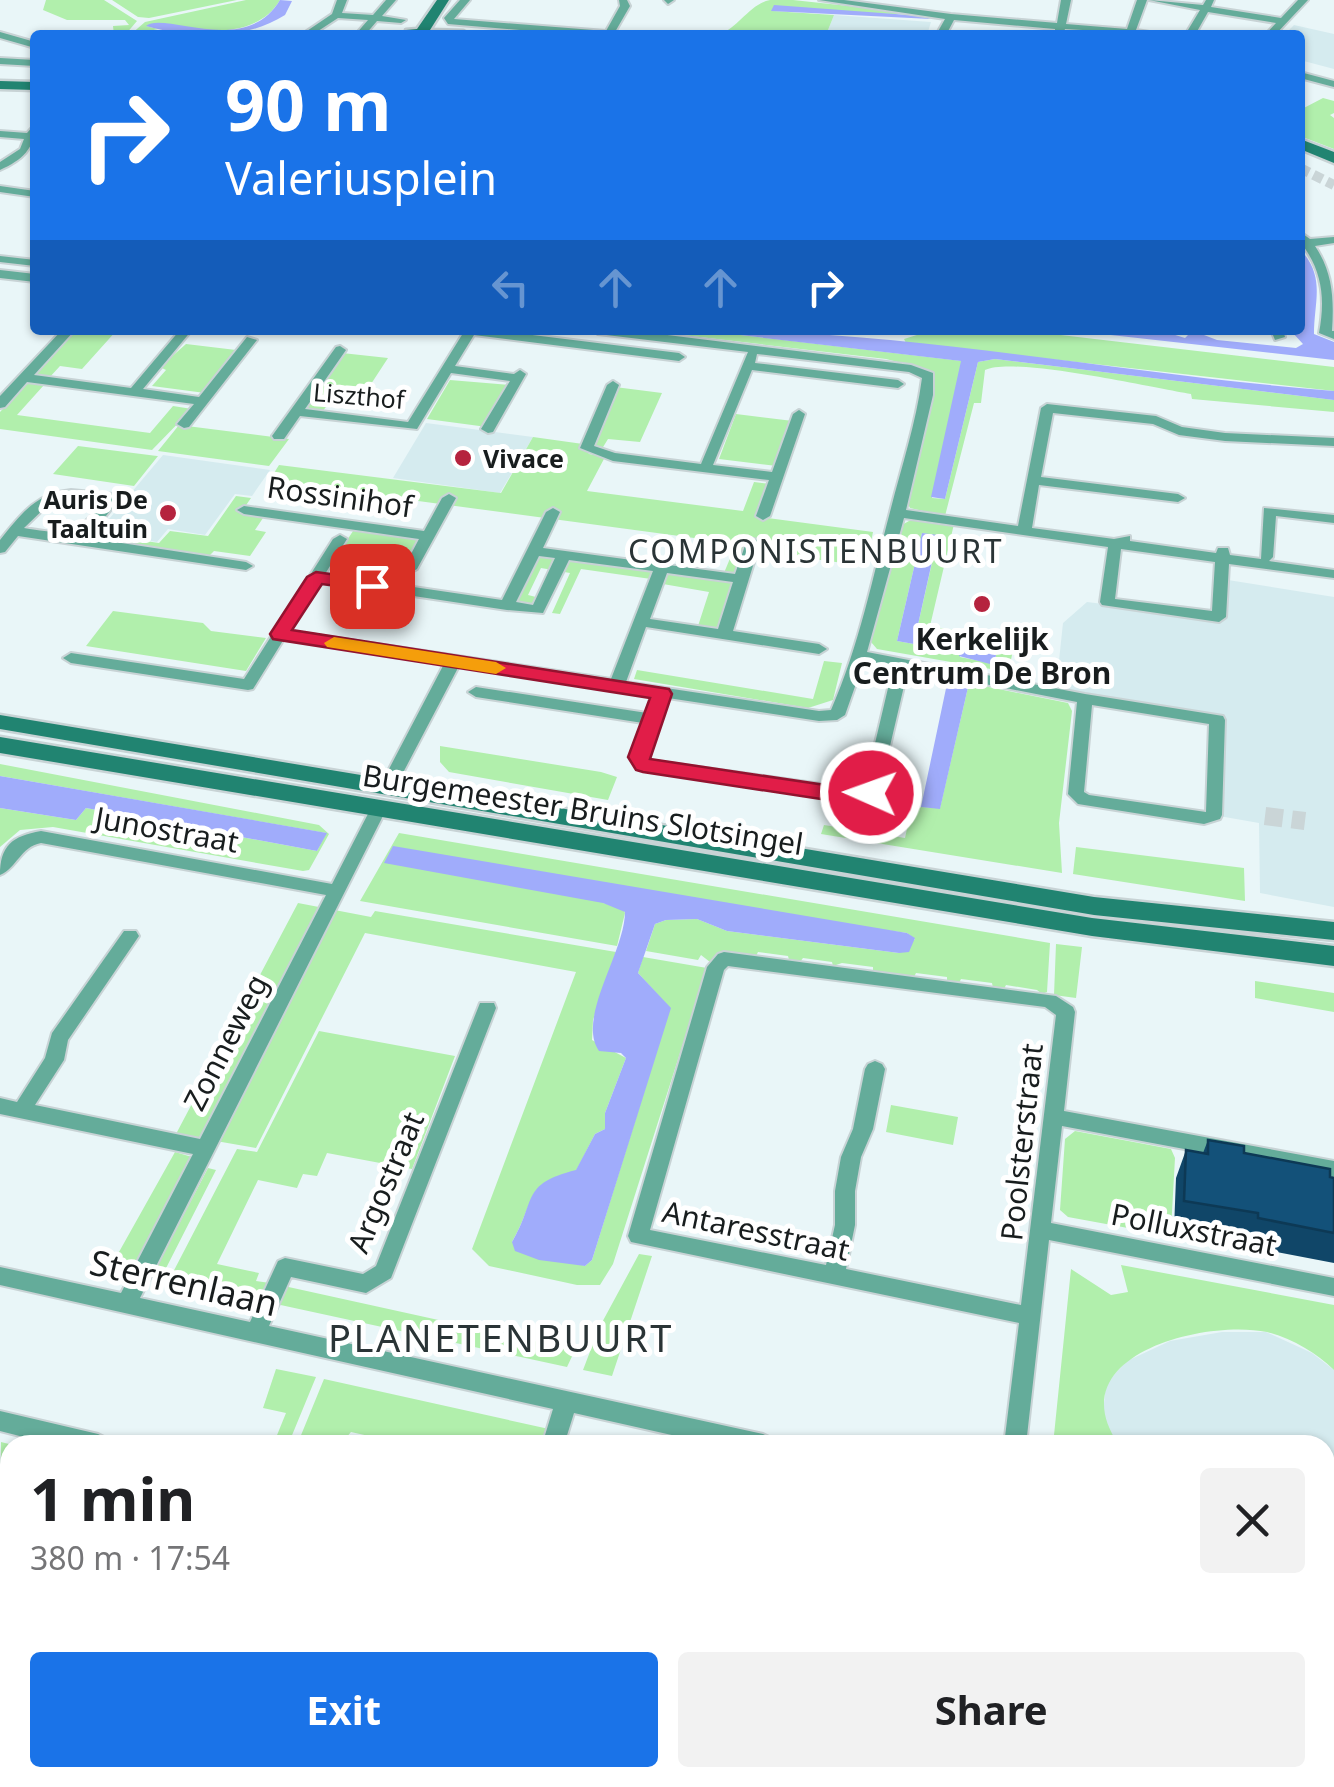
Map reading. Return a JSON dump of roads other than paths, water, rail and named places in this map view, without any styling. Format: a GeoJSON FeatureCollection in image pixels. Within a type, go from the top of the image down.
{"type":"FeatureCollection","features":[{"type":"Feature","properties":{"kind":"main road"},"geometry":{"type":"LineString","coordinates":[[419,30],[438,6]]}},
{"type":"Feature","properties":{"kind":"main road"},"geometry":{"type":"LineString","coordinates":[[0,85],[30,87]]}},
{"type":"Feature","properties":{"kind":"main road"},"geometry":{"type":"LineString","coordinates":[[1305,142],[1334,154]]}},
{"type":"Feature","properties":{"kind":"main road","name":"Burgemeester Bruins Slotsingel"},"geometry":{"type":"LineString","coordinates":[[0,722],[383,798],[1092,927],[1334,956]]}},
{"type":"Feature","properties":{"kind":"main road","name":"Burgemeester Bruins Slotsingel"},"geometry":{"type":"LineString","coordinates":[[0,745],[383,798],[1094,906],[1334,931]]}},
{"type":"Feature","properties":{"kind":"street"},"geometry":{"type":"LineString","coordinates":[[314,30],[336,15],[342,0]]}},
{"type":"Feature","properties":{"kind":"street"},"geometry":{"type":"LineString","coordinates":[[364,30],[391,0]]}},
{"type":"Feature","properties":{"kind":"street"},"geometry":{"type":"LineString","coordinates":[[464,0],[451,22],[550,30]]}},
{"type":"Feature","properties":{"kind":"street"},"geometry":{"type":"LineString","coordinates":[[614,30],[625,6],[621,0]]}},
{"type":"Feature","properties":{"kind":"street"},"geometry":{"type":"LineString","coordinates":[[824,0],[898,4],[951,17],[1060,29],[1131,30],[1142,0]]}},
{"type":"Feature","properties":{"kind":"street"},"geometry":{"type":"LineString","coordinates":[[976,17],[983,0]]}},
{"type":"Feature","properties":{"kind":"street"},"geometry":{"type":"LineString","coordinates":[[1060,29],[1066,0]]}},
{"type":"Feature","properties":{"kind":"street"},"geometry":{"type":"LineString","coordinates":[[1154,0],[1208,3],[1282,21]]}},
{"type":"Feature","properties":{"kind":"street"},"geometry":{"type":"LineString","coordinates":[[1274,30],[1303,0]]}},
{"type":"Feature","properties":{"kind":"street"},"geometry":{"type":"LineString","coordinates":[[1192,30],[1208,3]]}},
{"type":"Feature","properties":{"kind":"street"},"geometry":{"type":"LineString","coordinates":[[336,15],[401,20]]}},
{"type":"Feature","properties":{"kind":"street"},"geometry":{"type":"LineString","coordinates":[[944,30],[951,17]]}},
{"type":"Feature","properties":{"kind":"street"},"geometry":{"type":"LineString","coordinates":[[0,36],[30,43]]}},
{"type":"Feature","properties":{"kind":"street"},"geometry":{"type":"LineString","coordinates":[[0,61],[30,63]]}},
{"type":"Feature","properties":{"kind":"street"},"geometry":{"type":"LineString","coordinates":[[1305,75],[1334,84]]}},
{"type":"Feature","properties":{"kind":"street"},"geometry":{"type":"LineString","coordinates":[[0,134],[30,132]]}},
{"type":"Feature","properties":{"kind":"street"},"geometry":{"type":"LineString","coordinates":[[0,168],[29,152]]}},
{"type":"Feature","properties":{"kind":"street"},"geometry":{"type":"LineString","coordinates":[[0,189],[30,193]]}},
{"type":"Feature","properties":{"kind":"street"},"geometry":{"type":"LineString","coordinates":[[1305,241],[1334,240]]}},
{"type":"Feature","properties":{"kind":"street"},"geometry":{"type":"LineString","coordinates":[[1305,245],[1334,284],[1325,333],[1334,335]]}},
{"type":"Feature","properties":{"kind":"street"},"geometry":{"type":"LineString","coordinates":[[0,259],[30,262]]}},
{"type":"Feature","properties":{"kind":"street"},"geometry":{"type":"LineString","coordinates":[[0,274],[30,277]]}},
{"type":"Feature","properties":{"kind":"street"},"geometry":{"type":"LineString","coordinates":[[0,404],[64,335]]}},
{"type":"Feature","properties":{"kind":"street"},"geometry":{"type":"LineString","coordinates":[[134,392],[182,335]]}},
{"type":"Feature","properties":{"kind":"street","name":"Liszthof"},"geometry":{"type":"LineString","coordinates":[[296,412],[412,426],[468,335]]}},
{"type":"Feature","properties":{"kind":"street","name":"Liszthof"},"geometry":{"type":"LineString","coordinates":[[510,335],[679,357]]}},
{"type":"Feature","properties":{"kind":"street"},"geometry":{"type":"LineString","coordinates":[[280,634],[662,694],[819,716],[837,715],[845,705],[860,655],[930,376],[911,369],[637,335]]}},
{"type":"Feature","properties":{"kind":"street"},"geometry":{"type":"LineString","coordinates":[[184,424],[251,340]]}},
{"type":"Feature","properties":{"kind":"street","name":"Liszthof"},"geometry":{"type":"LineString","coordinates":[[278,436],[340,350]]}},
{"type":"Feature","properties":{"kind":"street"},"geometry":{"type":"LineString","coordinates":[[706,469],[754,350]]}},
{"type":"Feature","properties":{"kind":"street"},"geometry":{"type":"LineString","coordinates":[[747,366],[898,384]]}},
{"type":"Feature","properties":{"kind":"street","name":"Liszthof"},"geometry":{"type":"LineString","coordinates":[[448,369],[518,376],[488,429]]}},
{"type":"Feature","properties":{"kind":"street"},"geometry":{"type":"LineString","coordinates":[[24,378],[202,400]]}},
{"type":"Feature","properties":{"kind":"street"},"geometry":{"type":"LineString","coordinates":[[613,385],[585,444],[601,454],[778,477]]}},
{"type":"Feature","properties":{"kind":"street"},"geometry":{"type":"LineString","coordinates":[[1024,530],[1047,408],[1165,424],[1180,431],[1225,437],[1334,442]]}},
{"type":"Feature","properties":{"kind":"street"},"geometry":{"type":"LineString","coordinates":[[763,516],[799,414]]}},
{"type":"Feature","properties":{"kind":"street"},"geometry":{"type":"LineString","coordinates":[[1034,480],[1178,498]]}},
{"type":"Feature","properties":{"kind":"street"},"geometry":{"type":"LineString","coordinates":[[0,549],[46,496],[65,492],[113,498],[90,527],[69,538]]}},
{"type":"Feature","properties":{"kind":"street","name":"Rossinihof"},"geometry":{"type":"LineString","coordinates":[[410,569],[449,498]]}},
{"type":"Feature","properties":{"kind":"street","name":"Rossinihof"},"geometry":{"type":"LineString","coordinates":[[244,510],[428,536]]}},
{"type":"Feature","properties":{"kind":"street"},"geometry":{"type":"LineString","coordinates":[[1266,558],[1268,511],[1334,519]]}},
{"type":"Feature","properties":{"kind":"street"},"geometry":{"type":"LineString","coordinates":[[506,606],[553,512]]}},
{"type":"Feature","properties":{"kind":"street"},"geometry":{"type":"LineString","coordinates":[[896,513],[1334,570]]}},
{"type":"Feature","properties":{"kind":"street"},"geometry":{"type":"LineString","coordinates":[[15,531],[246,566]]}},
{"type":"Feature","properties":{"kind":"street","name":"Rossinihof"},"geometry":{"type":"LineString","coordinates":[[70,658],[248,685],[340,539]]}},
{"type":"Feature","properties":{"kind":"street"},"geometry":{"type":"LineString","coordinates":[[1120,542],[1107,602],[1219,617],[1223,555]]}},
{"type":"Feature","properties":{"kind":"street"},"geometry":{"type":"LineString","coordinates":[[724,634],[754,543]]}},
{"type":"Feature","properties":{"kind":"street"},"geometry":{"type":"LineString","coordinates":[[534,551],[741,580]]}},
{"type":"Feature","properties":{"kind":"street"},"geometry":{"type":"LineString","coordinates":[[316,577],[538,610],[564,555]]}},
{"type":"Feature","properties":{"kind":"street"},"geometry":{"type":"LineString","coordinates":[[1223,555],[1334,570]]}},
{"type":"Feature","properties":{"kind":"street"},"geometry":{"type":"LineString","coordinates":[[616,687],[661,569]]}},
{"type":"Feature","properties":{"kind":"street"},"geometry":{"type":"LineString","coordinates":[[642,622],[819,649]]}},
{"type":"Feature","properties":{"kind":"street"},"geometry":{"type":"LineString","coordinates":[[860,655],[1217,720],[1214,815],[1204,818],[1101,803],[1076,794],[1085,699]]}},
{"type":"Feature","properties":{"kind":"street","name":"Zonneweg"},"geometry":{"type":"LineString","coordinates":[[126,1304],[453,662]]}},
{"type":"Feature","properties":{"kind":"street"},"geometry":{"type":"LineString","coordinates":[[662,694],[638,757],[643,765],[860,797],[871,793],[902,663]]}},
{"type":"Feature","properties":{"kind":"street"},"geometry":{"type":"LineString","coordinates":[[476,692],[652,719]]}},
{"type":"Feature","properties":{"kind":"street","name":"Junostraat"},"geometry":{"type":"LineString","coordinates":[[0,869],[16,846],[26,838],[41,836],[336,891]]}},
{"type":"Feature","properties":{"kind":"street"},"geometry":{"type":"LineString","coordinates":[[22,1110],[54,1060],[59,1038],[130,936]]}},
{"type":"Feature","properties":{"kind":"street","name":"Poolsterstraat"},"geometry":{"type":"LineString","coordinates":[[724,958],[1054,1002],[1066,1012],[1016,1435]]}},
{"type":"Feature","properties":{"kind":"street","name":"Antaresstraat"},"geometry":{"type":"LineString","coordinates":[[724,958],[716,966],[638,1236],[1030,1316]]}},
{"type":"Feature","properties":{"kind":"street","name":"Argostraat"},"geometry":{"type":"LineString","coordinates":[[255,1334],[285,1267],[366,1284],[384,1272],[488,1008]]}},
{"type":"Feature","properties":{"kind":"street"},"geometry":{"type":"LineString","coordinates":[[834,1277],[845,1225],[848,1174],[863,1129],[874,1069]]}},
{"type":"Feature","properties":{"kind":"street"},"geometry":{"type":"LineString","coordinates":[[0,1106],[205,1148]]}},
{"type":"Feature","properties":{"kind":"street"},"geometry":{"type":"LineString","coordinates":[[1054,1117],[1334,1169]]}},
{"type":"Feature","properties":{"kind":"street","name":"Polluxstraat"},"geometry":{"type":"LineString","coordinates":[[1042,1230],[1334,1287]]}},
{"type":"Feature","properties":{"kind":"street","name":"Sterrenlaan"},"geometry":{"type":"LineString","coordinates":[[0,1276],[716,1435]]}},
{"type":"Feature","properties":{"kind":"street"},"geometry":{"type":"LineString","coordinates":[[556,1435],[566,1404]]}},
{"type":"Feature","properties":{"kind":"street"},"geometry":{"type":"LineString","coordinates":[[0,1421],[57,1435]]}},
{"type":"Feature","properties":{"kind":"water"},"geometry":{"type":"Polygon","coordinates":[[[280,0],[292,1],[285,15],[269,23],[248,30],[227,30],[247,26],[265,17],[280,0]]]}},
{"type":"Feature","properties":{"kind":"water"},"geometry":{"type":"Polygon","coordinates":[[[774,5],[922,16],[931,19],[771,11],[774,5]]]}},
{"type":"Feature","properties":{"kind":"water"},"geometry":{"type":"Polygon","coordinates":[[[156,23],[227,30],[166,30],[146,26],[156,23]]]}},
{"type":"Feature","properties":{"kind":"water"},"geometry":{"type":"Polygon","coordinates":[[[1305,255],[1316,279],[1314,334],[1334,342],[1334,360],[1111,335],[1204,335],[1217,340],[1296,348],[1303,344],[1295,335],[1305,335],[1305,255]]]}},
{"type":"Feature","properties":{"kind":"water"},"geometry":{"type":"Polygon","coordinates":[[[740,335],[825,335],[936,345],[1334,391],[1334,400],[995,359],[978,362],[945,499],[931,497],[961,361],[740,335]]]}},
{"type":"Feature","properties":{"kind":"water"},"geometry":{"type":"Polygon","coordinates":[[[922,533],[938,535],[917,629],[998,645],[994,665],[959,656],[959,652],[897,641],[922,533]]]}},
{"type":"Feature","properties":{"kind":"water"},"geometry":{"type":"Polygon","coordinates":[[[948,679],[969,683],[940,809],[921,807],[948,679]]]}},
{"type":"Feature","properties":{"kind":"water"},"geometry":{"type":"Polygon","coordinates":[[[0,776],[327,833],[317,851],[86,808],[76,820],[0,808],[0,776]]]}},
{"type":"Feature","properties":{"kind":"water"},"geometry":{"type":"Polygon","coordinates":[[[393,846],[907,933],[915,938],[909,952],[899,953],[727,931],[697,919],[655,924],[638,973],[671,1008],[592,1260],[585,1266],[539,1260],[515,1251],[512,1242],[538,1188],[558,1175],[576,1170],[595,1134],[605,1129],[605,1113],[626,1058],[621,1053],[599,1051],[593,1021],[625,912],[603,903],[384,863],[393,846]]]}},
{"type":"Feature","properties":{"kind":"tunnel"},"geometry":{"type":"LineString","coordinates":[[1305,170],[1334,185]]}},
{"type":"Feature","properties":{"kind":"tunnel"},"geometry":{"type":"LineString","coordinates":[[1265,816],[1305,821]]}},
{"type":"Feature","properties":{"kind":"place","name":"Vivace"},"geometry":{"type":"Point","coordinates":[463,458]}},
{"type":"Feature","properties":{"kind":"place","name":"Auris De Taaltuin"},"geometry":{"type":"Point","coordinates":[168,513]}},
{"type":"Feature","properties":{"kind":"place","name":"Kerkelijk Centrum De Bron"},"geometry":{"type":"Point","coordinates":[982,604]}},
{"type":"Feature","properties":{"kind":"district","name":"COMPONISTENBUURT"},"geometry":{"type":"Point","coordinates":[816,550]}},
{"type":"Feature","properties":{"kind":"district","name":"PLANETENBUURT"},"geometry":{"type":"Point","coordinates":[501,1337]}}]}
